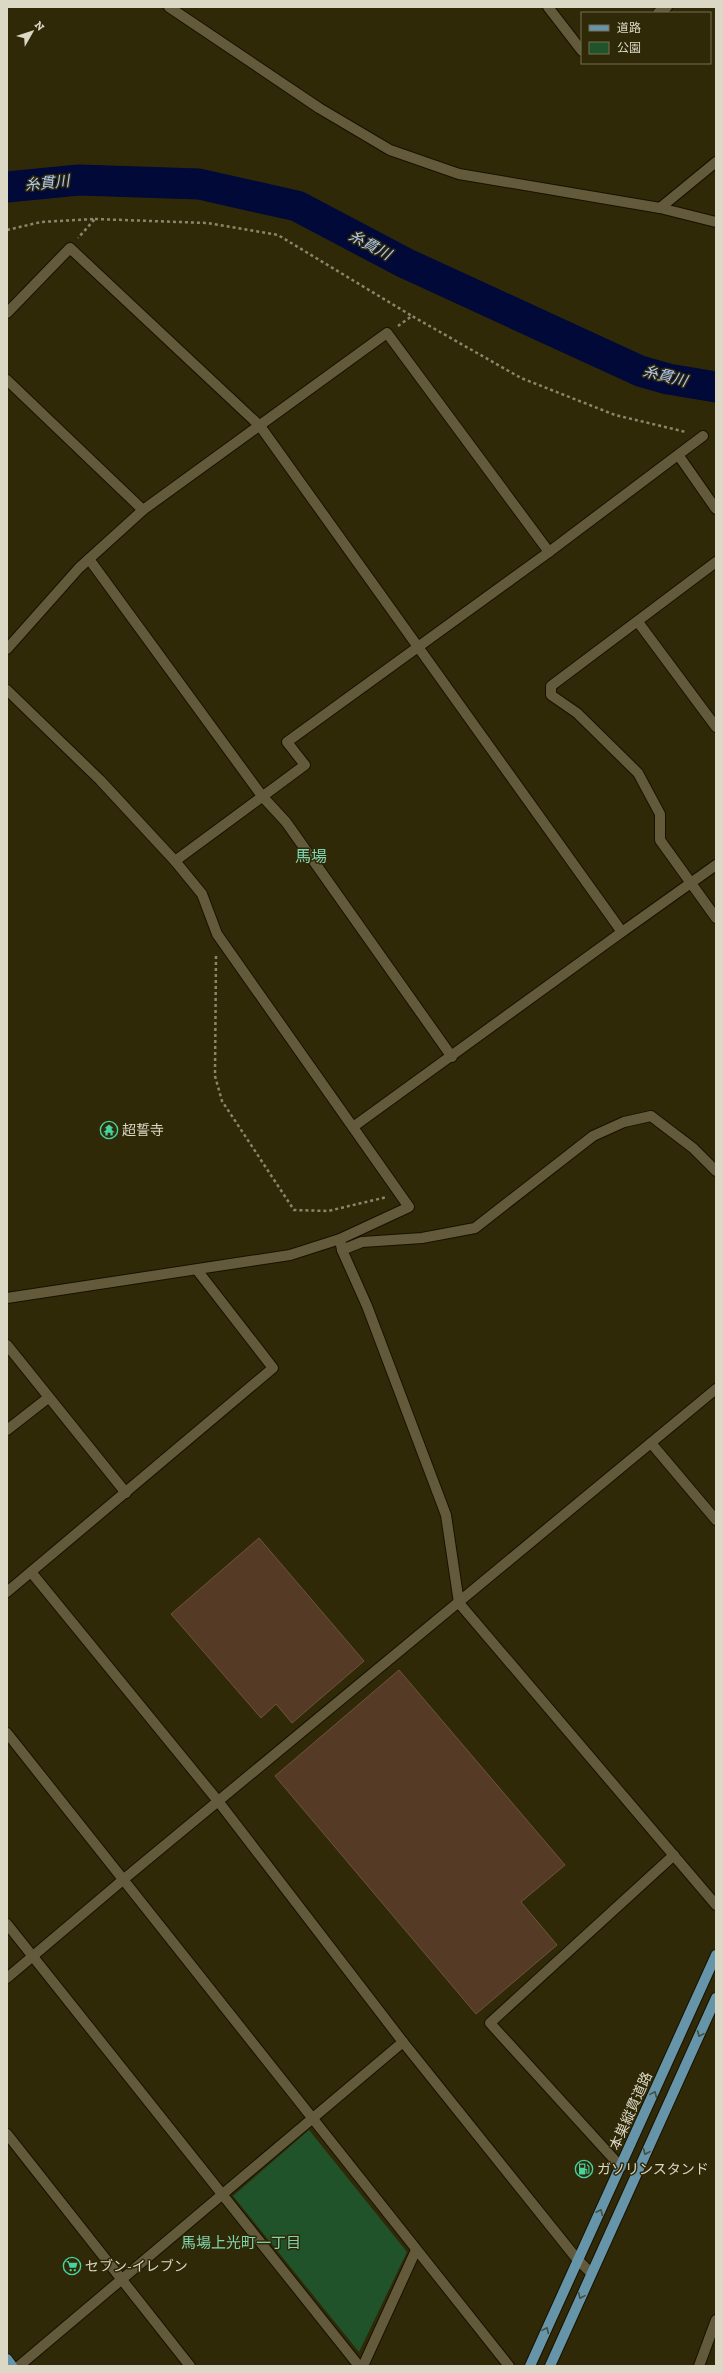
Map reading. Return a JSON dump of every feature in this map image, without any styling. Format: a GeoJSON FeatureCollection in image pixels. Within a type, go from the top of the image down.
{"type":"FeatureCollection","features":[{"type":"Feature","properties":{"kind":"main road","name":"本巣縦貫道路"},"geometry":{"type":"LineString","coordinates":[[530,2366],[716,1955]]}},
{"type":"Feature","properties":{"kind":"main road"},"geometry":{"type":"LineString","coordinates":[[550,2366],[716,1998]]}},
{"type":"Feature","properties":{"kind":"main road"},"geometry":{"type":"LineString","coordinates":[[7,2359],[12,2366]]}},
{"type":"Feature","properties":{"kind":"street"},"geometry":{"type":"LineString","coordinates":[[169,7],[319,108],[390,150],[459,174],[660,208],[716,222]]}},
{"type":"Feature","properties":{"kind":"street"},"geometry":{"type":"LineString","coordinates":[[548,7],[581,50]]}},
{"type":"Feature","properties":{"kind":"street"},"geometry":{"type":"LineString","coordinates":[[660,208],[716,162]]}},
{"type":"Feature","properties":{"kind":"street"},"geometry":{"type":"LineString","coordinates":[[7,313],[70,248],[260,426],[622,932]]}},
{"type":"Feature","properties":{"kind":"street"},"geometry":{"type":"LineString","coordinates":[[7,649],[89,559],[143,510],[388,333],[549,552]]}},
{"type":"Feature","properties":{"kind":"street"},"geometry":{"type":"LineString","coordinates":[[7,380],[143,510]]}},
{"type":"Feature","properties":{"kind":"street"},"geometry":{"type":"LineString","coordinates":[[175,861],[305,765],[287,742],[419,648],[679,456],[703,436]]}},
{"type":"Feature","properties":{"kind":"street"},"geometry":{"type":"LineString","coordinates":[[679,456],[716,509]]}},
{"type":"Feature","properties":{"kind":"street"},"geometry":{"type":"LineString","coordinates":[[89,559],[262,796],[286,822],[452,1057]]}},
{"type":"Feature","properties":{"kind":"street"},"geometry":{"type":"LineString","coordinates":[[716,562],[551,686],[551,695],[576,713],[638,773],[660,814],[660,840],[690,884],[716,918]]}},
{"type":"Feature","properties":{"kind":"street"},"geometry":{"type":"LineString","coordinates":[[638,622],[716,727]]}},
{"type":"Feature","properties":{"kind":"street"},"geometry":{"type":"LineString","coordinates":[[7,690],[100,780],[175,861],[202,894],[217,934],[409,1207],[340,1239],[290,1255],[7,1298]]}},
{"type":"Feature","properties":{"kind":"street"},"geometry":{"type":"LineString","coordinates":[[352,1127],[452,1057],[716,865]]}},
{"type":"Feature","properties":{"kind":"street"},"geometry":{"type":"LineString","coordinates":[[342,1250],[362,1242],[422,1238],[475,1228],[593,1136],[624,1122],[651,1116],[693,1148],[716,1171]]}},
{"type":"Feature","properties":{"kind":"street"},"geometry":{"type":"LineString","coordinates":[[340,1239],[342,1250],[367,1306],[446,1515],[459,1603],[716,1905]]}},
{"type":"Feature","properties":{"kind":"street"},"geometry":{"type":"LineString","coordinates":[[7,1592],[273,1368],[197,1270]]}},
{"type":"Feature","properties":{"kind":"street"},"geometry":{"type":"LineString","coordinates":[[7,1345],[48,1398],[126,1493]]}},
{"type":"Feature","properties":{"kind":"street"},"geometry":{"type":"LineString","coordinates":[[7,1978],[124,1879],[716,1389]]}},
{"type":"Feature","properties":{"kind":"street"},"geometry":{"type":"LineString","coordinates":[[7,1430],[48,1398]]}},
{"type":"Feature","properties":{"kind":"street"},"geometry":{"type":"LineString","coordinates":[[651,1443],[716,1520]]}},
{"type":"Feature","properties":{"kind":"street"},"geometry":{"type":"LineString","coordinates":[[31,1572],[218,1801],[403,2042],[578,2259],[591,2273]]}},
{"type":"Feature","properties":{"kind":"street"},"geometry":{"type":"LineString","coordinates":[[7,1733],[509,2366]]}},
{"type":"Feature","properties":{"kind":"street"},"geometry":{"type":"LineString","coordinates":[[621,2167],[490,2023],[674,1855]]}},
{"type":"Feature","properties":{"kind":"street"},"geometry":{"type":"LineString","coordinates":[[7,1924],[222,2196],[359,2366]]}},
{"type":"Feature","properties":{"kind":"street"},"geometry":{"type":"LineString","coordinates":[[19,2366],[123,2281],[403,2042]]}},
{"type":"Feature","properties":{"kind":"street"},"geometry":{"type":"LineString","coordinates":[[7,2134],[190,2366]]}},
{"type":"Feature","properties":{"kind":"street"},"geometry":{"type":"LineString","coordinates":[[363,2366],[416,2250]]}},
{"type":"Feature","properties":{"kind":"street"},"geometry":{"type":"LineString","coordinates":[[698,2366],[716,2320]]}},
{"type":"Feature","properties":{"kind":"path"},"geometry":{"type":"LineString","coordinates":[[70,248],[95,219]]}},
{"type":"Feature","properties":{"kind":"path"},"geometry":{"type":"LineString","coordinates":[[7,230],[41,222],[95,219],[207,223],[278,235],[412,316],[522,378],[615,415],[703,436]]}},
{"type":"Feature","properties":{"kind":"path"},"geometry":{"type":"LineString","coordinates":[[388,333],[412,316]]}},
{"type":"Feature","properties":{"kind":"path"},"geometry":{"type":"LineString","coordinates":[[217,934],[215,1076],[222,1101],[294,1210],[328,1211],[400,1194]]}},
{"type":"Feature","properties":{"kind":"green space"},"geometry":{"type":"Polygon","coordinates":[[[309,2130],[407,2252],[359,2352],[233,2196],[309,2130]]]}},
{"type":"Feature","properties":{"kind":"building"},"geometry":{"type":"Polygon","coordinates":[[[259,1538],[364,1661],[292,1723],[276,1704],[261,1718],[171,1614],[259,1538]]]}},
{"type":"Feature","properties":{"kind":"building"},"geometry":{"type":"Polygon","coordinates":[[[399,1670],[565,1865],[521,1902],[557,1945],[476,2014],[275,1776],[399,1670]]]}},
{"type":"Feature","properties":{"kind":"waterway","name":"糸貫川"},"geometry":{"type":"LineString","coordinates":[[7,187],[79,180],[199,184],[297,206],[405,263],[640,371],[668,379],[716,387]]}},
{"type":"Feature","properties":{"kind":"place","name":"超誓寺"},"geometry":{"type":"Point","coordinates":[109,1130]}},
{"type":"Feature","properties":{"kind":"place","name":"ガソリンスタンド"},"geometry":{"type":"Point","coordinates":[584,2169]}},
{"type":"Feature","properties":{"kind":"place","name":"セブン-イレブン"},"geometry":{"type":"Point","coordinates":[72,2266]}},
{"type":"Feature","properties":{"kind":"district","name":"馬場"},"geometry":{"type":"Point","coordinates":[311,856]}},
{"type":"Feature","properties":{"kind":"district","name":"馬場上光町一丁目"},"geometry":{"type":"Point","coordinates":[241,2243]}}]}
